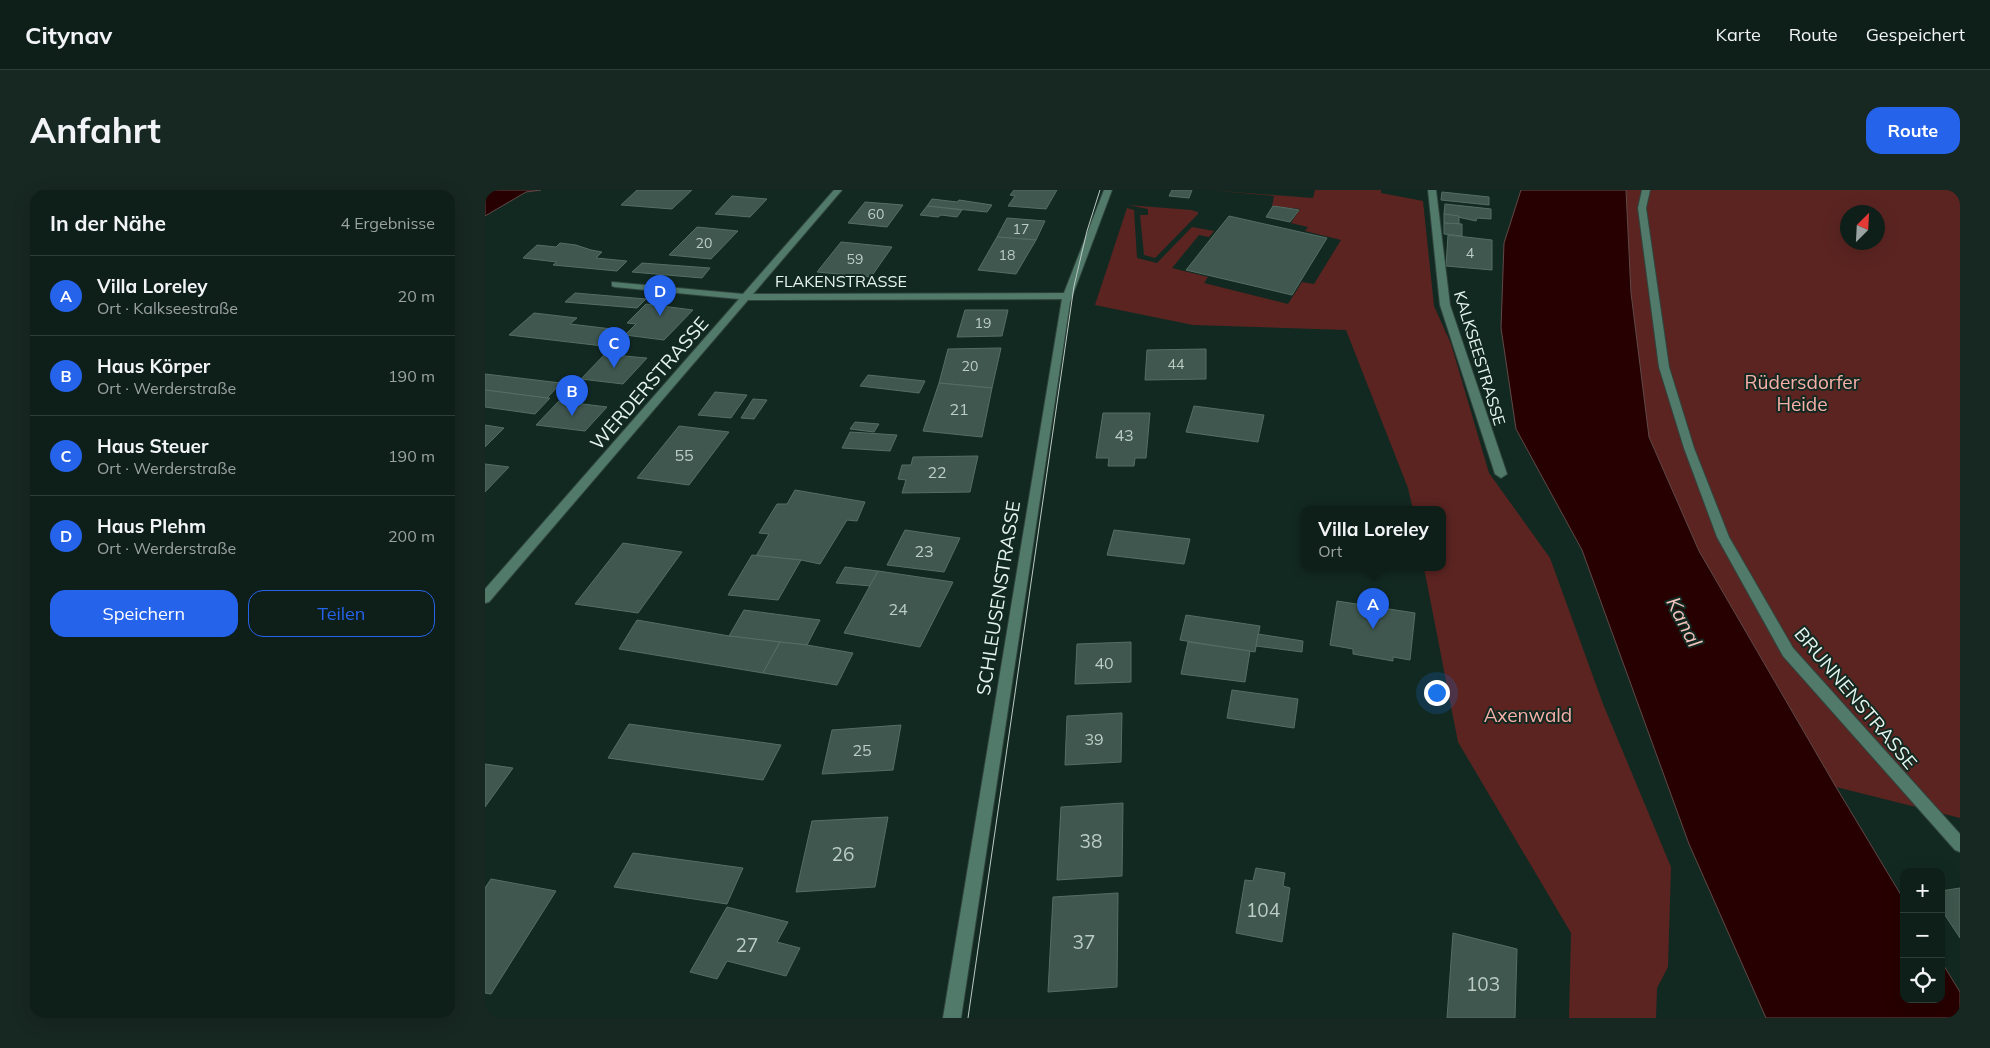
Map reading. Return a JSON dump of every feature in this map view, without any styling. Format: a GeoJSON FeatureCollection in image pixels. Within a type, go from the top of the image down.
{"type":"FeatureCollection","features":[{"type":"Feature","properties":{"kind":"street","name":"WERDERSTRASSE"},"geometry":{"type":"LineString","coordinates":[[485,598],[838,190]]}},
{"type":"Feature","properties":{"kind":"street","name":"SCHLEUSENSTRASSE"},"geometry":{"type":"LineString","coordinates":[[952,1018],[1031,507],[1067,296],[1108,190]]}},
{"type":"Feature","properties":{"kind":"street","name":"KALKSEESTRASSE"},"geometry":{"type":"LineString","coordinates":[[1432,190],[1445,305],[1501,474]]}},
{"type":"Feature","properties":{"kind":"street","name":"BRUNNENSTRASSE"},"geometry":{"type":"LineString","coordinates":[[1646,190],[1642,208],[1664,367],[1689,448],[1723,537],[1788,652],[1960,845]]}},
{"type":"Feature","properties":{"kind":"street","name":"FLAKENSTRASSE"},"geometry":{"type":"LineString","coordinates":[[615,284],[748,296],[1067,296]]}},
{"type":"Feature","properties":{"kind":"green space","name":"Axenwald"},"geometry":{"type":"Polygon","coordinates":[[[1207,190],[1313,198],[1315,190],[1381,190],[1381,193],[1423,201],[1434,306],[1451,344],[1489,473],[1550,558],[1603,704],[1671,867],[1668,967],[1657,988],[1656,1018],[1569,1018],[1571,933],[1458,742],[1425,571],[1446,571],[1446,506],[1412,506],[1408,488],[1346,330],[1193,325],[1095,305],[1127,208],[1134,210],[1137,258],[1157,263],[1192,227],[1214,231],[1209,237],[1199,235],[1172,268],[1208,277],[1204,283],[1288,304],[1302,282],[1314,284],[1341,240],[1305,231],[1308,227],[1291,223],[1300,209],[1272,206],[1274,196],[1207,190]]]}},
{"type":"Feature","properties":{"kind":"green space","name":"Rüdersdorfer Heide"},"geometry":{"type":"Polygon","coordinates":[[[1626,190],[1960,190],[1960,818],[1836,787],[1699,551],[1649,437],[1631,293],[1626,190]]]}},
{"type":"Feature","properties":{"kind":"green space"},"geometry":{"type":"Polygon","coordinates":[[[1128,205],[1191,210],[1198,212],[1198,214],[1155,258],[1144,255],[1140,215],[1148,215],[1148,209],[1128,205]]]}},
{"type":"Feature","properties":{"kind":"water"},"geometry":{"type":"Polygon","coordinates":[[[485,190],[541,190],[526,192],[485,216],[485,190]]]}},
{"type":"Feature","properties":{"kind":"water","name":"Kanal"},"geometry":{"type":"Polygon","coordinates":[[[1521,190],[1626,190],[1631,293],[1649,437],[1699,551],[1900,893],[1900,1003],[1945,1003],[1945,968],[1960,992],[1960,1018],[1766,1018],[1689,844],[1582,550],[1516,429],[1501,328],[1504,243],[1521,190]]]}},
{"type":"Feature","properties":{"kind":"building"},"geometry":{"type":"Polygon","coordinates":[[[637,190],[692,190],[672,209],[621,205],[637,190]]]}},
{"type":"Feature","properties":{"kind":"building"},"geometry":{"type":"Polygon","coordinates":[[[1014,190],[1057,190],[1046,209],[1008,206],[1015,196],[1010,195],[1014,190]]]}},
{"type":"Feature","properties":{"kind":"building"},"geometry":{"type":"Polygon","coordinates":[[[1172,190],[1192,190],[1189,198],[1169,196],[1172,190]]]}},
{"type":"Feature","properties":{"kind":"building"},"geometry":{"type":"Polygon","coordinates":[[[1442,192],[1489,197],[1489,205],[1441,200],[1442,192]]]}},
{"type":"Feature","properties":{"kind":"building"},"geometry":{"type":"Polygon","coordinates":[[[732,196],[767,199],[750,217],[715,214],[732,196]]]}},
{"type":"Feature","properties":{"kind":"building"},"geometry":{"type":"Polygon","coordinates":[[[932,199],[957,202],[959,200],[992,205],[987,212],[927,206],[932,199]]]}},
{"type":"Feature","properties":{"kind":"building"},"geometry":{"type":"Polygon","coordinates":[[[865,202],[903,205],[887,227],[848,223],[865,202]]]}},
{"type":"Feature","properties":{"kind":"building"},"geometry":{"type":"Polygon","coordinates":[[[1445,204],[1491,209],[1491,219],[1477,218],[1476,221],[1444,214],[1445,204]]]}},
{"type":"Feature","properties":{"kind":"building"},"geometry":{"type":"Polygon","coordinates":[[[927,206],[962,210],[957,217],[920,215],[927,206]]]}},
{"type":"Feature","properties":{"kind":"building"},"geometry":{"type":"Polygon","coordinates":[[[1273,206],[1299,210],[1290,222],[1266,217],[1273,206]]]}},
{"type":"Feature","properties":{"kind":"building"},"geometry":{"type":"Polygon","coordinates":[[[1444,214],[1459,216],[1459,224],[1444,223],[1444,214]]]}},
{"type":"Feature","properties":{"kind":"building"},"geometry":{"type":"Polygon","coordinates":[[[1229,216],[1327,238],[1292,295],[1186,270],[1229,216]]]}},
{"type":"Feature","properties":{"kind":"building"},"geometry":{"type":"Polygon","coordinates":[[[1007,218],[1045,221],[1036,240],[997,237],[1007,218]]]}},
{"type":"Feature","properties":{"kind":"building"},"geometry":{"type":"Polygon","coordinates":[[[1444,223],[1462,224],[1462,236],[1444,234],[1444,223]]]}},
{"type":"Feature","properties":{"kind":"building"},"geometry":{"type":"Polygon","coordinates":[[[697,227],[738,231],[711,259],[669,255],[697,227]]]}},
{"type":"Feature","properties":{"kind":"building"},"geometry":{"type":"Polygon","coordinates":[[[1448,235],[1492,240],[1492,270],[1446,266],[1448,235]]]}},
{"type":"Feature","properties":{"kind":"building"},"geometry":{"type":"Polygon","coordinates":[[[997,237],[1036,240],[1016,274],[978,270],[997,237]]]}},
{"type":"Feature","properties":{"kind":"building"},"geometry":{"type":"Polygon","coordinates":[[[841,242],[892,247],[871,277],[817,272],[841,242]]]}},
{"type":"Feature","properties":{"kind":"building"},"geometry":{"type":"Polygon","coordinates":[[[560,243],[602,252],[596,258],[627,261],[617,271],[553,265],[557,262],[523,258],[537,245],[556,247],[560,243]]]}},
{"type":"Feature","properties":{"kind":"building"},"geometry":{"type":"Polygon","coordinates":[[[642,263],[710,268],[702,278],[632,272],[642,263]]]}},
{"type":"Feature","properties":{"kind":"building"},"geometry":{"type":"Polygon","coordinates":[[[575,293],[646,299],[637,308],[565,302],[575,293]]]}},
{"type":"Feature","properties":{"kind":"building"},"geometry":{"type":"Polygon","coordinates":[[[646,304],[693,310],[664,340],[625,335],[636,324],[627,323],[646,304]]]}},
{"type":"Feature","properties":{"kind":"building"},"geometry":{"type":"Polygon","coordinates":[[[965,310],[1008,310],[1002,336],[957,337],[965,310]]]}},
{"type":"Feature","properties":{"kind":"building"},"geometry":{"type":"Polygon","coordinates":[[[534,313],[577,318],[570,324],[620,330],[603,346],[509,335],[534,313]]]}},
{"type":"Feature","properties":{"kind":"building"},"geometry":{"type":"Polygon","coordinates":[[[1001,348],[992,388],[939,383],[948,349],[1001,348]]]}},
{"type":"Feature","properties":{"kind":"building"},"geometry":{"type":"Polygon","coordinates":[[[1206,349],[1206,379],[1145,380],[1147,350],[1206,349]]]}},
{"type":"Feature","properties":{"kind":"building"},"geometry":{"type":"Polygon","coordinates":[[[605,354],[647,358],[623,384],[581,379],[605,354]]]}},
{"type":"Feature","properties":{"kind":"building"},"geometry":{"type":"Polygon","coordinates":[[[485,374],[561,383],[547,398],[485,390],[485,374]]]}},
{"type":"Feature","properties":{"kind":"building"},"geometry":{"type":"Polygon","coordinates":[[[868,375],[925,381],[919,393],[860,386],[868,375]]]}},
{"type":"Feature","properties":{"kind":"building"},"geometry":{"type":"Polygon","coordinates":[[[939,383],[992,388],[982,437],[923,431],[939,383]]]}},
{"type":"Feature","properties":{"kind":"building"},"geometry":{"type":"Polygon","coordinates":[[[485,390],[550,398],[535,414],[485,407],[485,390]]]}},
{"type":"Feature","properties":{"kind":"building"},"geometry":{"type":"Polygon","coordinates":[[[715,392],[747,395],[731,418],[698,415],[715,392]]]}},
{"type":"Feature","properties":{"kind":"building"},"geometry":{"type":"Polygon","coordinates":[[[753,399],[767,400],[754,419],[741,418],[753,399]]]}},
{"type":"Feature","properties":{"kind":"building"},"geometry":{"type":"Polygon","coordinates":[[[559,401],[607,407],[585,431],[536,425],[559,401]]]}},
{"type":"Feature","properties":{"kind":"building"},"geometry":{"type":"Polygon","coordinates":[[[1194,406],[1264,415],[1258,442],[1186,432],[1194,406]]]}},
{"type":"Feature","properties":{"kind":"building"},"geometry":{"type":"Polygon","coordinates":[[[1103,413],[1150,413],[1146,458],[1135,458],[1134,466],[1108,466],[1109,458],[1096,458],[1103,413]]]}},
{"type":"Feature","properties":{"kind":"building"},"geometry":{"type":"Polygon","coordinates":[[[855,422],[879,424],[874,432],[850,429],[855,422]]]}},
{"type":"Feature","properties":{"kind":"building"},"geometry":{"type":"Polygon","coordinates":[[[485,425],[504,428],[485,447],[485,425]]]}},
{"type":"Feature","properties":{"kind":"building"},"geometry":{"type":"Polygon","coordinates":[[[679,426],[729,432],[689,485],[637,478],[679,426]]]}},
{"type":"Feature","properties":{"kind":"building"},"geometry":{"type":"Polygon","coordinates":[[[850,432],[897,435],[890,451],[842,448],[850,432]]]}},
{"type":"Feature","properties":{"kind":"building"},"geometry":{"type":"Polygon","coordinates":[[[978,456],[970,492],[902,493],[906,480],[898,479],[902,465],[911,465],[913,457],[978,456]]]}},
{"type":"Feature","properties":{"kind":"building"},"geometry":{"type":"Polygon","coordinates":[[[485,464],[509,467],[485,492],[485,464]]]}},
{"type":"Feature","properties":{"kind":"building"},"geometry":{"type":"Polygon","coordinates":[[[795,490],[865,502],[857,521],[847,520],[820,564],[801,560],[756,556],[769,534],[759,533],[777,504],[787,504],[795,490]]]}},
{"type":"Feature","properties":{"kind":"building"},"geometry":{"type":"Polygon","coordinates":[[[905,530],[960,538],[944,572],[887,565],[905,530]]]}},
{"type":"Feature","properties":{"kind":"building"},"geometry":{"type":"Polygon","coordinates":[[[1114,530],[1190,539],[1184,564],[1107,555],[1114,530]]]}},
{"type":"Feature","properties":{"kind":"building"},"geometry":{"type":"Polygon","coordinates":[[[623,543],[682,552],[638,613],[575,604],[623,543]]]}},
{"type":"Feature","properties":{"kind":"building"},"geometry":{"type":"Polygon","coordinates":[[[752,555],[801,560],[778,600],[728,595],[752,555]]]}},
{"type":"Feature","properties":{"kind":"building"},"geometry":{"type":"Polygon","coordinates":[[[845,567],[878,571],[871,586],[836,583],[845,567]]]}},
{"type":"Feature","properties":{"kind":"building"},"geometry":{"type":"Polygon","coordinates":[[[878,571],[953,582],[920,647],[844,633],[878,571]]]}},
{"type":"Feature","properties":{"kind":"building"},"geometry":{"type":"Polygon","coordinates":[[[1337,601],[1415,613],[1410,660],[1393,657],[1393,661],[1353,654],[1353,649],[1330,645],[1337,601]]]}},
{"type":"Feature","properties":{"kind":"building"},"geometry":{"type":"Polygon","coordinates":[[[744,610],[820,620],[807,645],[729,636],[744,610]]]}},
{"type":"Feature","properties":{"kind":"building"},"geometry":{"type":"Polygon","coordinates":[[[1186,615],[1260,626],[1255,652],[1180,640],[1186,615]]]}},
{"type":"Feature","properties":{"kind":"building"},"geometry":{"type":"Polygon","coordinates":[[[637,620],[729,636],[780,642],[763,673],[619,649],[637,620]]]}},
{"type":"Feature","properties":{"kind":"building"},"geometry":{"type":"Polygon","coordinates":[[[1258,634],[1303,641],[1302,652],[1256,646],[1258,634]]]}},
{"type":"Feature","properties":{"kind":"building"},"geometry":{"type":"Polygon","coordinates":[[[780,642],[853,653],[837,685],[763,673],[780,642]]]}},
{"type":"Feature","properties":{"kind":"building"},"geometry":{"type":"Polygon","coordinates":[[[1131,642],[1131,682],[1075,684],[1077,644],[1131,642]]]}},
{"type":"Feature","properties":{"kind":"building"},"geometry":{"type":"Polygon","coordinates":[[[1188,642],[1250,651],[1245,682],[1181,674],[1188,642]]]}},
{"type":"Feature","properties":{"kind":"building"},"geometry":{"type":"Polygon","coordinates":[[[1232,690],[1298,699],[1294,728],[1227,718],[1232,690]]]}},
{"type":"Feature","properties":{"kind":"building"},"geometry":{"type":"Polygon","coordinates":[[[1122,713],[1121,762],[1065,765],[1067,716],[1122,713]]]}},
{"type":"Feature","properties":{"kind":"building"},"geometry":{"type":"Polygon","coordinates":[[[629,724],[781,745],[763,780],[608,758],[629,724]]]}},
{"type":"Feature","properties":{"kind":"building"},"geometry":{"type":"Polygon","coordinates":[[[901,725],[893,770],[822,774],[832,730],[901,725]]]}},
{"type":"Feature","properties":{"kind":"building"},"geometry":{"type":"Polygon","coordinates":[[[485,764],[513,768],[485,807],[485,764]]]}},
{"type":"Feature","properties":{"kind":"building"},"geometry":{"type":"Polygon","coordinates":[[[1123,803],[1122,876],[1057,880],[1061,807],[1123,803]]]}},
{"type":"Feature","properties":{"kind":"building"},"geometry":{"type":"Polygon","coordinates":[[[888,817],[875,887],[796,892],[812,821],[888,817]]]}},
{"type":"Feature","properties":{"kind":"building"},"geometry":{"type":"Polygon","coordinates":[[[633,853],[743,868],[727,904],[614,887],[633,853]]]}},
{"type":"Feature","properties":{"kind":"building"},"geometry":{"type":"Polygon","coordinates":[[[1256,868],[1285,873],[1283,886],[1290,888],[1282,942],[1236,933],[1245,880],[1253,881],[1256,868]]]}},
{"type":"Feature","properties":{"kind":"building"},"geometry":{"type":"Polygon","coordinates":[[[491,879],[556,891],[491,994],[485,993],[485,888],[491,879]]]}},
{"type":"Feature","properties":{"kind":"building"},"geometry":{"type":"Polygon","coordinates":[[[1960,888],[1960,938],[1945,915],[1945,890],[1960,888]]]}},
{"type":"Feature","properties":{"kind":"building"},"geometry":{"type":"Polygon","coordinates":[[[1118,893],[1117,987],[1048,992],[1053,897],[1118,893]]]}},
{"type":"Feature","properties":{"kind":"building"},"geometry":{"type":"Polygon","coordinates":[[[727,907],[788,922],[777,942],[800,948],[786,976],[727,961],[717,979],[690,972],[727,907]]]}},
{"type":"Feature","properties":{"kind":"building"},"geometry":{"type":"Polygon","coordinates":[[[1453,933],[1517,949],[1515,1018],[1447,1018],[1453,933]]]}},
{"type":"Feature","properties":{"kind":"tram line"},"geometry":{"type":"LineString","coordinates":[[968,1018],[1074,286],[1087,231],[1100,190]]}},
{"type":"Feature","properties":{"kind":"place","name":"Haus Plehm"},"geometry":{"type":"Point","coordinates":[660,316]}},
{"type":"Feature","properties":{"kind":"place","name":"Haus Steuer"},"geometry":{"type":"Point","coordinates":[614,368]}},
{"type":"Feature","properties":{"kind":"place","name":"Haus Körper"},"geometry":{"type":"Point","coordinates":[572,416]}},
{"type":"Feature","properties":{"kind":"place","name":"Villa Loreley"},"geometry":{"type":"Point","coordinates":[1373,629]}}]}
